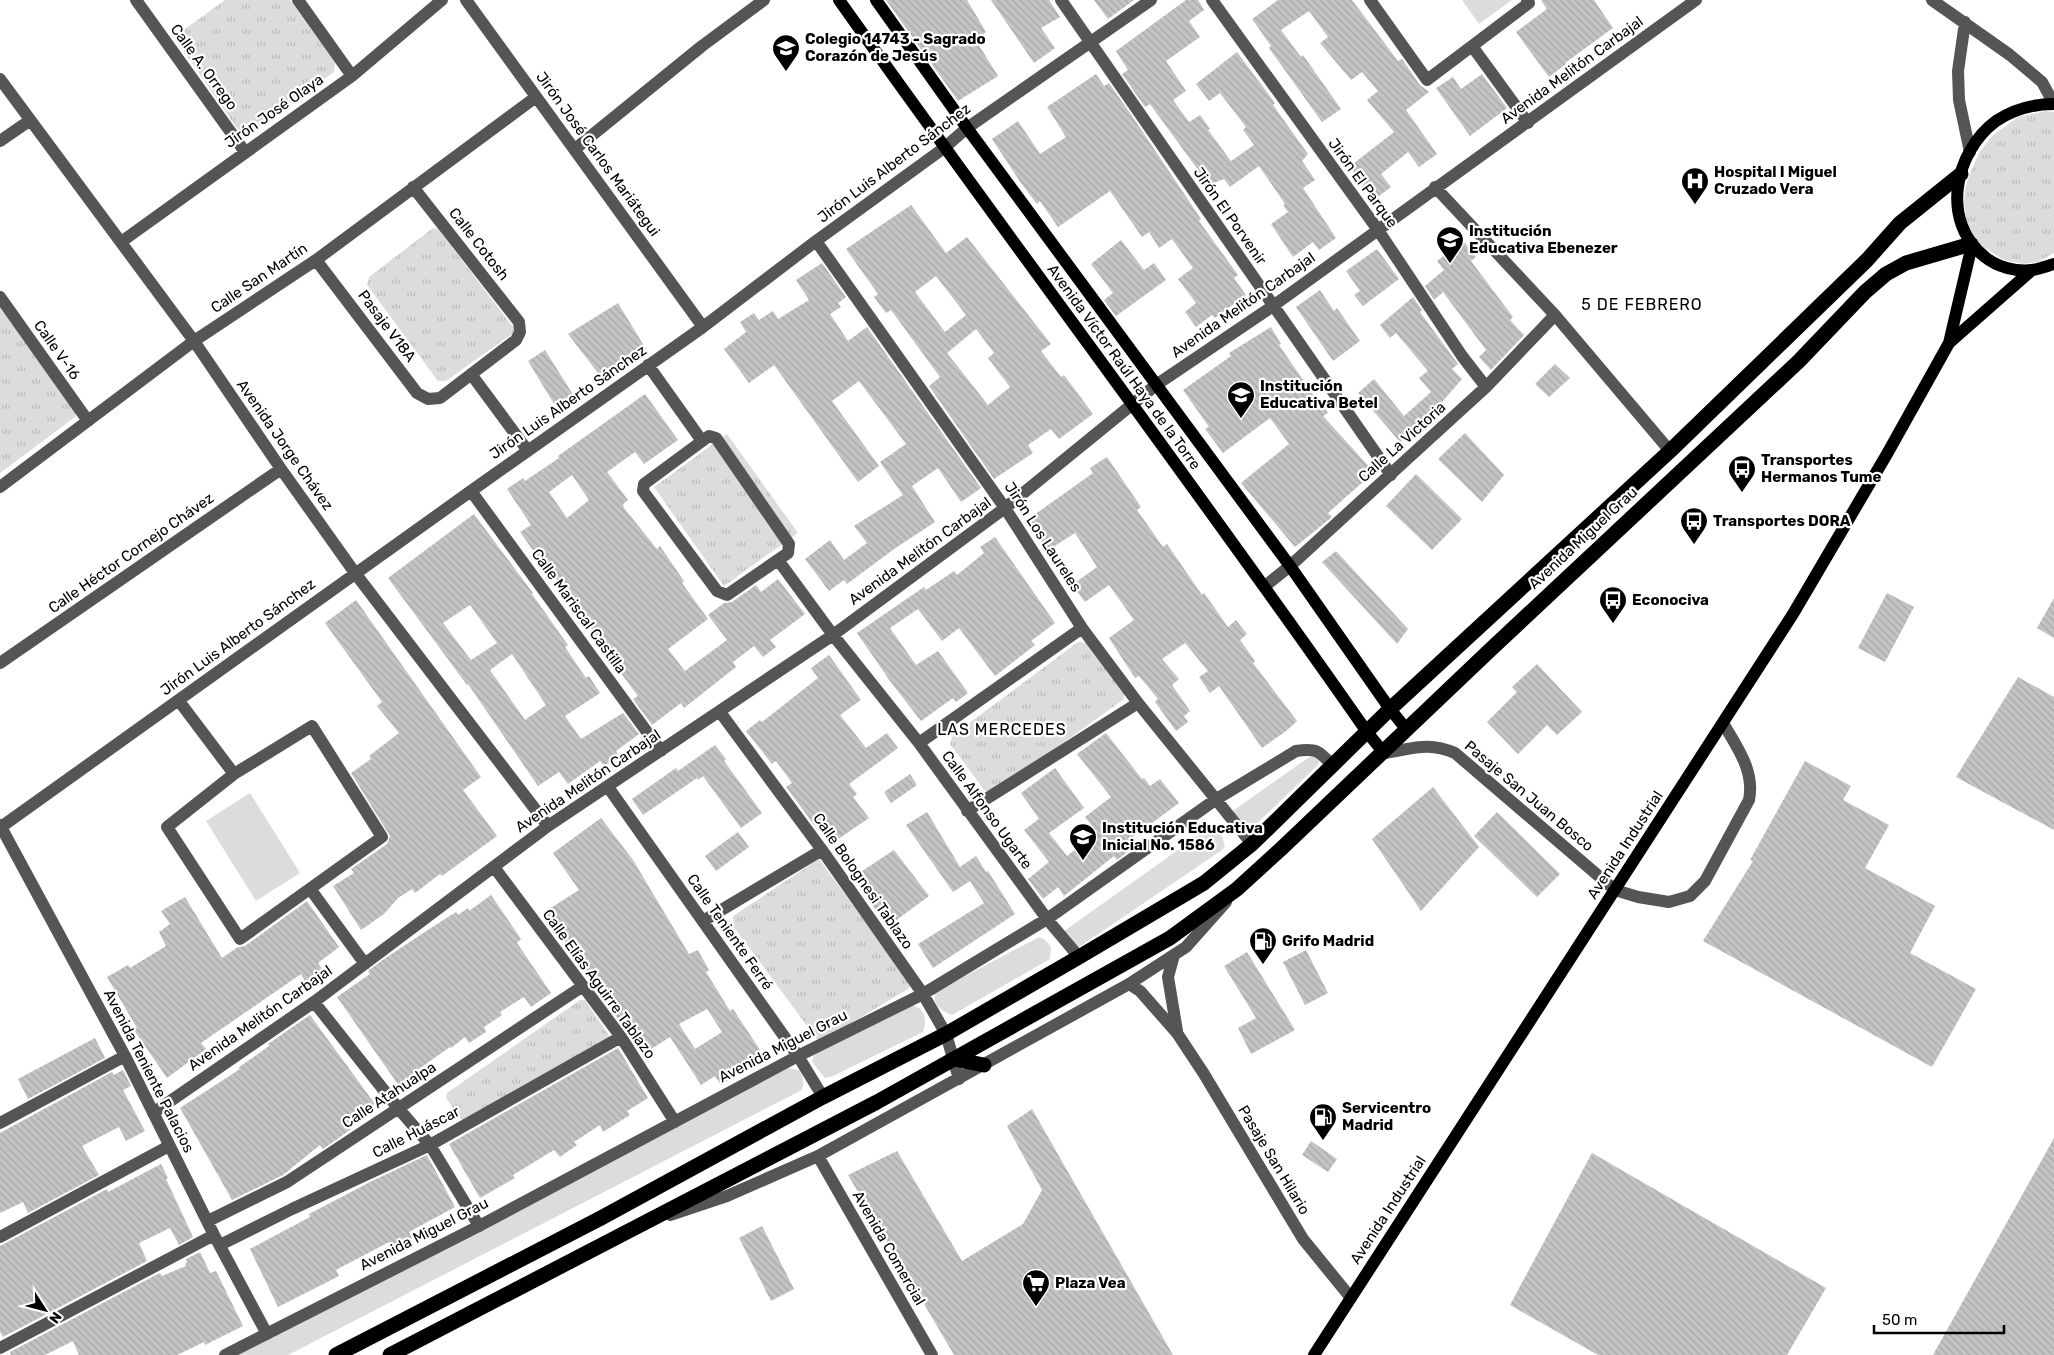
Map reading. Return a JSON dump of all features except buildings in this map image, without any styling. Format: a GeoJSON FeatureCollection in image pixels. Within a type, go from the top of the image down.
{"type":"FeatureCollection","features":[{"type":"Feature","properties":{"kind":"highway","name":"Avenida Miguel Grau"},"geometry":{"type":"LineString","coordinates":[[336,1355],[601,1218],[823,1097],[946,1034],[1080,958],[1204,882],[1252,844],[1334,766],[1390,709],[1670,451],[1867,260],[1900,223],[1961,174]]}},
{"type":"Feature","properties":{"kind":"highway","name":"Avenida Miguel Grau"},"geometry":{"type":"LineString","coordinates":[[390,1355],[877,1102],[1170,938],[1237,889],[1384,753],[1490,650],[1799,361],[1865,292],[1886,274],[1906,263],[1971,244]]}},
{"type":"Feature","properties":{"kind":"highway"},"geometry":{"type":"LineString","coordinates":[[954,1059],[984,1065]]}},
{"type":"Feature","properties":{"kind":"main road","name":"Avenida Víctor Raúl Haya de la Torre"},"geometry":{"type":"LineString","coordinates":[[839,0],[944,148],[1265,586],[1367,732],[1384,753]]}},
{"type":"Feature","properties":{"kind":"main road","name":"Avenida Víctor Raúl Haya de la Torre"},"geometry":{"type":"LineString","coordinates":[[876,0],[967,128],[1290,566],[1390,709],[1408,730]]}},
{"type":"Feature","properties":{"kind":"main road"},"geometry":{"type":"LineString","coordinates":[[2054,104],[2036,104],[2009,114],[1996,122],[1982,135],[1970,152],[1961,174],[1957,209],[1959,222],[1971,244],[1988,260],[2016,270],[2032,270],[2054,264]]}},
{"type":"Feature","properties":{"kind":"main road","name":"Avenida Industrial"},"geometry":{"type":"LineString","coordinates":[[1314,1355],[1793,614],[1949,344],[1971,244]]}},
{"type":"Feature","properties":{"kind":"main road","name":"Avenida Industrial"},"geometry":{"type":"LineString","coordinates":[[1949,344],[2032,270]]}},
{"type":"Feature","properties":{"kind":"street","name":"Calle A. Orrego"},"geometry":{"type":"LineString","coordinates":[[136,0],[245,152]]}},
{"type":"Feature","properties":{"kind":"street"},"geometry":{"type":"LineString","coordinates":[[298,0],[352,76]]}},
{"type":"Feature","properties":{"kind":"street","name":"Jirón José Olaya"},"geometry":{"type":"LineString","coordinates":[[121,242],[352,76],[442,0]]}},
{"type":"Feature","properties":{"kind":"street","name":"Jirón José Carlos Mariátegui"},"geometry":{"type":"LineString","coordinates":[[466,0],[703,327]]}},
{"type":"Feature","properties":{"kind":"street"},"geometry":{"type":"LineString","coordinates":[[574,150],[702,46],[764,0]]}},
{"type":"Feature","properties":{"kind":"street","name":"Jirón El Porvenir"},"geometry":{"type":"LineString","coordinates":[[1061,0],[1391,475]]}},
{"type":"Feature","properties":{"kind":"street","name":"Jirón Luis Alberto Sánchez"},"geometry":{"type":"LineString","coordinates":[[0,826],[179,701],[470,490],[703,327],[816,241],[944,148],[967,128],[1091,44],[1151,0]]}},
{"type":"Feature","properties":{"kind":"street","name":"Jirón El Parque"},"geometry":{"type":"LineString","coordinates":[[1212,0],[1378,230],[1462,356],[1486,387]]}},
{"type":"Feature","properties":{"kind":"street"},"geometry":{"type":"LineString","coordinates":[[1370,0],[1427,80],[1529,3],[1527,0]]}},
{"type":"Feature","properties":{"kind":"street"},"geometry":{"type":"LineString","coordinates":[[1932,0],[2010,55],[2042,82],[2054,104]]}},
{"type":"Feature","properties":{"kind":"street","name":"Avenida Melitón Carbajal"},"geometry":{"type":"LineString","coordinates":[[153,1113],[314,1002],[548,826],[833,635],[1005,508],[1156,385],[1273,306],[1435,187],[1528,123],[1688,3]]}},
{"type":"Feature","properties":{"kind":"street"},"geometry":{"type":"LineString","coordinates":[[1965,22],[1958,71],[1959,100],[1970,152]]}},
{"type":"Feature","properties":{"kind":"street"},"geometry":{"type":"LineString","coordinates":[[1472,46],[1528,123]]}},
{"type":"Feature","properties":{"kind":"street","name":"Avenida Jorge Chávez"},"geometry":{"type":"LineString","coordinates":[[0,79],[29,121],[194,341],[280,469],[354,573],[548,826]]}},
{"type":"Feature","properties":{"kind":"street","name":"Calle San Martín"},"geometry":{"type":"LineString","coordinates":[[0,487],[194,341],[316,260],[413,186],[536,97]]}},
{"type":"Feature","properties":{"kind":"street"},"geometry":{"type":"LineString","coordinates":[[0,141],[29,121]]}},
{"type":"Feature","properties":{"kind":"street","name":"Calle Cotosh"},"geometry":{"type":"LineString","coordinates":[[413,186],[519,322],[520,332],[516,340],[471,374]]}},
{"type":"Feature","properties":{"kind":"street"},"geometry":{"type":"LineString","coordinates":[[1435,187],[1555,315],[1670,451]]}},
{"type":"Feature","properties":{"kind":"street","name":"Jirón Los Laureles"},"geometry":{"type":"LineString","coordinates":[[816,241],[1005,508],[1082,628],[1138,703],[1252,844]]}},
{"type":"Feature","properties":{"kind":"street","name":"Pasaje V18A"},"geometry":{"type":"LineString","coordinates":[[316,260],[417,393],[428,399],[440,398],[471,374]]}},
{"type":"Feature","properties":{"kind":"street","name":"Calle V-16"},"geometry":{"type":"LineString","coordinates":[[0,297],[88,421]]}},
{"type":"Feature","properties":{"kind":"street","name":"Calle La Victoria"},"geometry":{"type":"LineString","coordinates":[[1265,586],[1290,566],[1486,387],[1555,315]]}},
{"type":"Feature","properties":{"kind":"street"},"geometry":{"type":"LineString","coordinates":[[648,365],[702,441]]}},
{"type":"Feature","properties":{"kind":"street"},"geometry":{"type":"LineString","coordinates":[[471,374],[528,451]]}},
{"type":"Feature","properties":{"kind":"street"},"geometry":{"type":"LineString","coordinates":[[709,436],[716,438],[789,544],[788,554],[727,595],[717,591],[643,492],[644,484],[702,441],[709,436]]}},
{"type":"Feature","properties":{"kind":"street","name":"Calle Héctor Cornejo Chávez"},"geometry":{"type":"LineString","coordinates":[[0,663],[280,469]]}},
{"type":"Feature","properties":{"kind":"street","name":"Calle Mariscal Castilla"},"geometry":{"type":"LineString","coordinates":[[470,490],[661,751]]}},
{"type":"Feature","properties":{"kind":"street","name":"Calle Alfonso Ugarte"},"geometry":{"type":"LineString","coordinates":[[778,560],[833,635],[919,743],[966,811],[1047,919],[1080,958]]}},
{"type":"Feature","properties":{"kind":"street"},"geometry":{"type":"LineString","coordinates":[[919,743],[1082,628]]}},
{"type":"Feature","properties":{"kind":"street"},"geometry":{"type":"LineString","coordinates":[[179,701],[234,774]]}},
{"type":"Feature","properties":{"kind":"street"},"geometry":{"type":"LineString","coordinates":[[966,811],[1138,703]]}},
{"type":"Feature","properties":{"kind":"street","name":"Calle Bolognesi Tablazo"},"geometry":{"type":"LineString","coordinates":[[720,712],[822,850],[922,994],[946,1034],[959,1079]]}},
{"type":"Feature","properties":{"kind":"street"},"geometry":{"type":"LineString","coordinates":[[1615,890],[1638,897],[1669,902],[1690,896],[1705,881],[1749,800],[1751,788],[1750,776],[1741,754],[1723,723]]}},
{"type":"Feature","properties":{"kind":"street"},"geometry":{"type":"LineString","coordinates":[[312,726],[382,837],[240,939],[167,827],[234,774],[312,726]]}},
{"type":"Feature","properties":{"kind":"street"},"geometry":{"type":"LineString","coordinates":[[1408,730],[1414,749]]}},
{"type":"Feature","properties":{"kind":"street","name":"Pasaje San Juan Bosco"},"geometry":{"type":"LineString","coordinates":[[1384,753],[1428,745],[1442,747],[1455,753],[1615,890]]}},
{"type":"Feature","properties":{"kind":"street","name":"Avenida Miguel Grau"},"geometry":{"type":"LineString","coordinates":[[225,1355],[479,1226],[798,1056],[922,994],[1047,919],[1215,800],[1296,751],[1309,749],[1319,751],[1334,766]]}},
{"type":"Feature","properties":{"kind":"street","name":"Calle Teniente Ferré"},"geometry":{"type":"LineString","coordinates":[[608,787],[798,1056],[823,1097]]}},
{"type":"Feature","properties":{"kind":"street","name":"Avenida Teniente Palacios"},"geometry":{"type":"LineString","coordinates":[[0,826],[125,1056],[217,1240],[267,1334]]}},
{"type":"Feature","properties":{"kind":"street"},"geometry":{"type":"LineString","coordinates":[[703,921],[822,850]]}},
{"type":"Feature","properties":{"kind":"street","name":"Calle Elías Aguirre Tablazo"},"geometry":{"type":"LineString","coordinates":[[494,867],[621,1037],[675,1122]]}},
{"type":"Feature","properties":{"kind":"street","name":"Avenida Miguel Grau"},"geometry":{"type":"LineString","coordinates":[[636,1227],[727,1196],[818,1156],[1129,984],[1186,948],[1237,889]]}},
{"type":"Feature","properties":{"kind":"street"},"geometry":{"type":"LineString","coordinates":[[310,890],[365,964]]}},
{"type":"Feature","properties":{"kind":"street","name":"Pasaje San Hilario"},"geometry":{"type":"LineString","coordinates":[[1174,955],[1168,977],[1177,1033]]}},
{"type":"Feature","properties":{"kind":"street","name":"Pasaje San Hilario"},"geometry":{"type":"LineString","coordinates":[[1129,984],[1140,991],[1177,1033],[1204,1074],[1303,1239],[1351,1298]]}},
{"type":"Feature","properties":{"kind":"street","name":"Calle Atahualpa"},"geometry":{"type":"LineString","coordinates":[[208,1221],[286,1182],[583,986]]}},
{"type":"Feature","properties":{"kind":"street"},"geometry":{"type":"LineString","coordinates":[[314,1002],[398,1108],[430,1145],[479,1226]]}},
{"type":"Feature","properties":{"kind":"street","name":"Calle Huáscar"},"geometry":{"type":"LineString","coordinates":[[217,1240],[292,1209],[430,1145],[621,1037]]}},
{"type":"Feature","properties":{"kind":"street"},"geometry":{"type":"LineString","coordinates":[[0,1123],[125,1056]]}},
{"type":"Feature","properties":{"kind":"street"},"geometry":{"type":"LineString","coordinates":[[0,1237],[169,1146]]}},
{"type":"Feature","properties":{"kind":"street","name":"Avenida Comercial"},"geometry":{"type":"LineString","coordinates":[[818,1156],[932,1355]]}},
{"type":"Feature","properties":{"kind":"street"},"geometry":{"type":"LineString","coordinates":[[0,1348],[217,1240]]}},
{"type":"Feature","properties":{"kind":"green space"},"geometry":{"type":"Polygon","coordinates":[[[225,0],[290,0],[335,63],[334,72],[243,137],[174,37],[225,0]]]}},
{"type":"Feature","properties":{"kind":"green space"},"geometry":{"type":"Polygon","coordinates":[[[1462,0],[1512,0],[1479,24],[1462,0]]]}},
{"type":"Feature","properties":{"kind":"green space"},"geometry":{"type":"Polygon","coordinates":[[[2045,111],[2054,112],[2054,253],[2038,262],[2023,264],[2004,260],[1979,244],[1969,233],[1964,205],[1965,189],[1979,153],[1992,136],[2018,117],[2045,111]]]}},
{"type":"Feature","properties":{"kind":"green space"},"geometry":{"type":"Polygon","coordinates":[[[433,228],[438,229],[513,327],[513,333],[446,381],[438,381],[367,285],[369,277],[433,228]]]}},
{"type":"Feature","properties":{"kind":"green space"},"geometry":{"type":"Polygon","coordinates":[[[0,308],[77,412],[75,417],[0,473],[0,308]]]}},
{"type":"Feature","properties":{"kind":"green space"},"geometry":{"type":"Polygon","coordinates":[[[727,434],[798,533],[724,586],[654,487],[727,434]]]}},
{"type":"Feature","properties":{"kind":"green space"},"geometry":{"type":"Polygon","coordinates":[[[1078,642],[1088,643],[1125,689],[1124,699],[996,791],[985,791],[950,744],[953,735],[1078,642]]]}},
{"type":"Feature","properties":{"kind":"green space"},"geometry":{"type":"Polygon","coordinates":[[[1314,756],[1320,760],[1318,765],[1249,831],[1230,813],[1309,757],[1314,756]]]}},
{"type":"Feature","properties":{"kind":"green space"},"geometry":{"type":"Polygon","coordinates":[[[250,793],[300,873],[256,901],[206,821],[250,793]]]}},
{"type":"Feature","properties":{"kind":"green space"},"geometry":{"type":"Polygon","coordinates":[[[1210,829],[1222,836],[1225,846],[1222,850],[1079,947],[1073,946],[1064,932],[1067,929],[1210,829]]]}},
{"type":"Feature","properties":{"kind":"green space"},"geometry":{"type":"Polygon","coordinates":[[[819,859],[911,985],[908,989],[819,1042],[733,926],[733,916],[819,859]]]}},
{"type":"Feature","properties":{"kind":"green space"},"geometry":{"type":"Polygon","coordinates":[[[1039,937],[1044,939],[1051,947],[1050,959],[952,1015],[936,1004],[935,992],[1039,937]]]}},
{"type":"Feature","properties":{"kind":"green space"},"geometry":{"type":"Polygon","coordinates":[[[580,1000],[585,1000],[610,1037],[462,1121],[446,1098],[447,1093],[580,1000]]]}},
{"type":"Feature","properties":{"kind":"green space"},"geometry":{"type":"Polygon","coordinates":[[[908,1005],[918,1007],[921,1010],[925,1018],[923,1032],[833,1076],[825,1078],[812,1062],[814,1055],[908,1005]]]}},
{"type":"Feature","properties":{"kind":"green space"},"geometry":{"type":"Polygon","coordinates":[[[788,1068],[799,1070],[801,1073],[803,1080],[802,1090],[288,1355],[238,1355],[788,1068]]]}},
{"type":"Feature","properties":{"kind":"place","name":"Colegio 14743 - Sagrado Corazón de Jesús"},"geometry":{"type":"Point","coordinates":[786,72]}},
{"type":"Feature","properties":{"kind":"place","name":"Hospital I Miguel Cruzado Vera"},"geometry":{"type":"Point","coordinates":[1695,205]}},
{"type":"Feature","properties":{"kind":"place","name":"Institución Educativa Ebenezer"},"geometry":{"type":"Point","coordinates":[1450,264]}},
{"type":"Feature","properties":{"kind":"place","name":"Institución Educativa Betel"},"geometry":{"type":"Point","coordinates":[1241,419]}},
{"type":"Feature","properties":{"kind":"place","name":"Transportes Hermanos Tume"},"geometry":{"type":"Point","coordinates":[1742,493]}},
{"type":"Feature","properties":{"kind":"place","name":"Transportes DORA"},"geometry":{"type":"Point","coordinates":[1694,545]}},
{"type":"Feature","properties":{"kind":"place","name":"Econociva"},"geometry":{"type":"Point","coordinates":[1613,624]}},
{"type":"Feature","properties":{"kind":"place","name":"Institución Educativa Inicial No. 1586"},"geometry":{"type":"Point","coordinates":[1083,861]}},
{"type":"Feature","properties":{"kind":"place","name":"Grifo Madrid"},"geometry":{"type":"Point","coordinates":[1263,965]}},
{"type":"Feature","properties":{"kind":"place","name":"Servicentro Madrid"},"geometry":{"type":"Point","coordinates":[1323,1141]}},
{"type":"Feature","properties":{"kind":"place","name":"Plaza Vea"},"geometry":{"type":"Point","coordinates":[1036,1307]}},
{"type":"Feature","properties":{"kind":"district","name":"5 DE FEBRERO"},"geometry":{"type":"Point","coordinates":[1642,304]}},
{"type":"Feature","properties":{"kind":"district","name":"LAS MERCEDES"},"geometry":{"type":"Point","coordinates":[1002,729]}}]}
